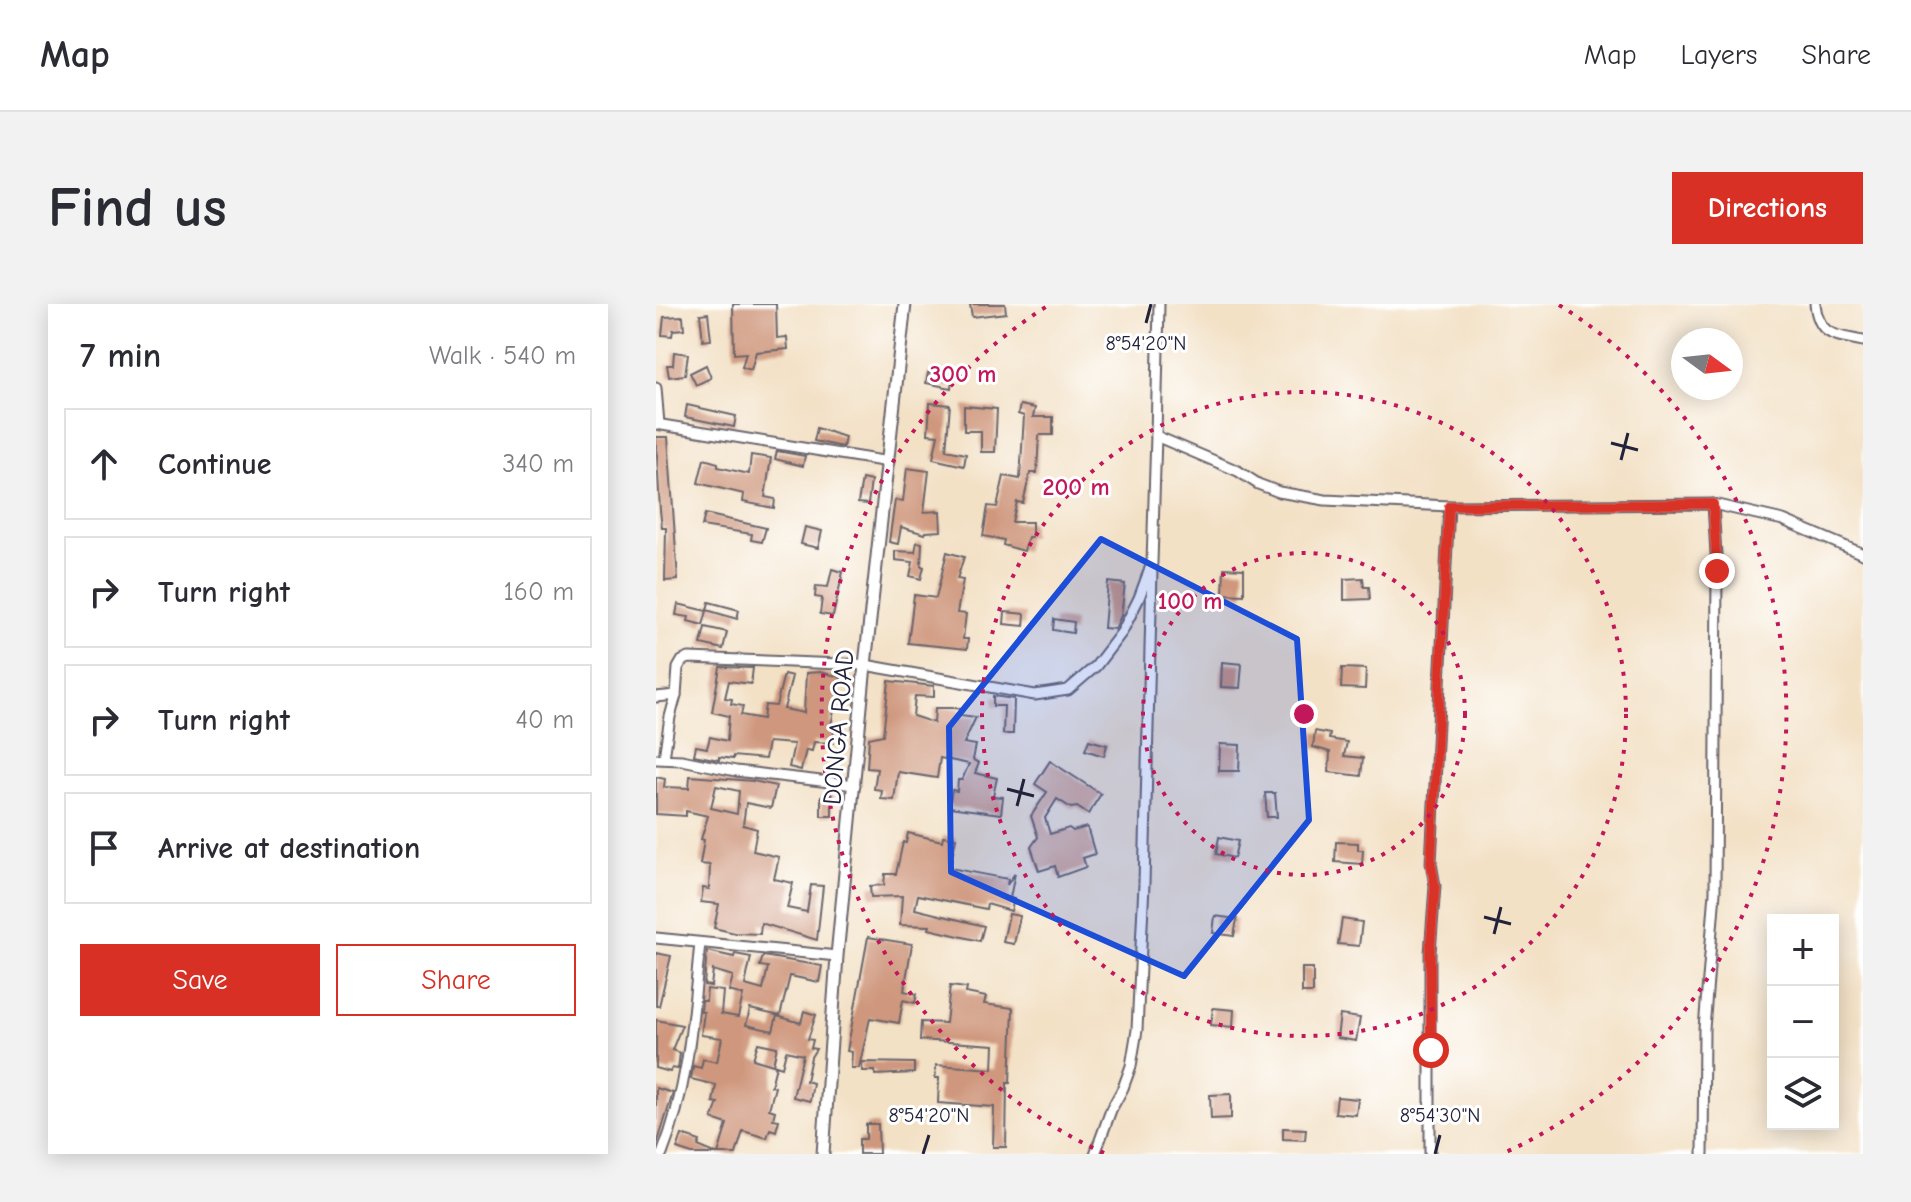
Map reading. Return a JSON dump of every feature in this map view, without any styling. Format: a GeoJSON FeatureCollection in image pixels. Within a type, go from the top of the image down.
{"type":"FeatureCollection","features":[{"type":"Feature","properties":{"kind":"street","name":"DONGA ROAD"},"geometry":{"type":"LineString","coordinates":[[823,1154],[837,956],[865,665],[905,304]]}},
{"type":"Feature","properties":{"kind":"street"},"geometry":{"type":"LineString","coordinates":[[1095,1154],[1131,1066],[1137,1030],[1159,304]]}},
{"type":"Feature","properties":{"kind":"street"},"geometry":{"type":"LineString","coordinates":[[1815,304],[1816,320],[1823,329],[1863,341]]}},
{"type":"Feature","properties":{"kind":"street"},"geometry":{"type":"LineString","coordinates":[[656,388],[658,424],[889,462]]}},
{"type":"Feature","properties":{"kind":"street"},"geometry":{"type":"LineString","coordinates":[[1156,436],[1279,492],[1325,500],[1449,506],[1713,504],[1783,520],[1863,554]]}},
{"type":"Feature","properties":{"kind":"street"},"geometry":{"type":"LineString","coordinates":[[1703,1154],[1704,1029],[1715,892],[1717,571],[1713,504]]}},
{"type":"Feature","properties":{"kind":"street"},"geometry":{"type":"LineString","coordinates":[[1430,1154],[1430,953],[1435,886],[1431,863],[1449,506]]}},
{"type":"Feature","properties":{"kind":"street"},"geometry":{"type":"LineString","coordinates":[[855,785],[736,771],[660,758],[682,661],[689,658],[865,665],[1035,695],[1068,690],[1096,666],[1122,632],[1152,563]]}},
{"type":"Feature","properties":{"kind":"street"},"geometry":{"type":"LineString","coordinates":[[656,697],[676,695]]}},
{"type":"Feature","properties":{"kind":"street"},"geometry":{"type":"LineString","coordinates":[[656,938],[837,956]]}},
{"type":"Feature","properties":{"kind":"street"},"geometry":{"type":"LineString","coordinates":[[662,1154],[676,1120],[686,1078],[700,943]]}},
{"type":"Feature","properties":{"kind":"highlighted area"},"geometry":{"type":"Polygon","coordinates":[[[1101,539],[1297,639],[1309,820],[1184,976],[951,872],[949,727],[1101,539]]]}},
{"type":"Feature","properties":{"kind":"building"},"geometry":{"type":"Polygon","coordinates":[[[733,304],[776,304],[777,338],[787,337],[788,349],[756,352],[751,370],[742,367],[746,353],[734,354],[733,304]]]}},
{"type":"Feature","properties":{"kind":"building"},"geometry":{"type":"Polygon","coordinates":[[[970,304],[1005,304],[1006,313],[972,317],[970,304]]]}},
{"type":"Feature","properties":{"kind":"building"},"geometry":{"type":"Polygon","coordinates":[[[708,313],[711,340],[703,341],[700,314],[708,313]]]}},
{"type":"Feature","properties":{"kind":"building"},"geometry":{"type":"Polygon","coordinates":[[[683,316],[684,329],[673,330],[672,336],[662,335],[664,317],[683,316]]]}},
{"type":"Feature","properties":{"kind":"building"},"geometry":{"type":"Polygon","coordinates":[[[674,352],[688,354],[685,375],[669,377],[667,365],[673,365],[674,352]]]}},
{"type":"Feature","properties":{"kind":"building"},"geometry":{"type":"Polygon","coordinates":[[[706,365],[711,378],[696,385],[690,373],[706,365]]]}},
{"type":"Feature","properties":{"kind":"building"},"geometry":{"type":"Polygon","coordinates":[[[928,373],[952,378],[951,388],[926,383],[928,373]]]}},
{"type":"Feature","properties":{"kind":"building"},"geometry":{"type":"Polygon","coordinates":[[[930,403],[950,405],[946,450],[966,454],[964,466],[933,459],[938,435],[928,434],[930,403]]]}},
{"type":"Feature","properties":{"kind":"building"},"geometry":{"type":"Polygon","coordinates":[[[687,405],[736,416],[734,427],[685,417],[687,405]]]}},
{"type":"Feature","properties":{"kind":"building"},"geometry":{"type":"Polygon","coordinates":[[[1020,405],[1035,408],[1033,417],[1053,417],[1053,435],[1039,435],[1037,473],[1030,473],[1023,503],[1017,502],[1012,522],[1032,522],[1032,537],[1028,537],[1024,551],[1003,545],[1004,540],[983,536],[988,506],[997,507],[1004,476],[1020,479],[1024,416],[1018,414],[1020,405]]]}},
{"type":"Feature","properties":{"kind":"building"},"geometry":{"type":"Polygon","coordinates":[[[964,406],[997,409],[995,452],[981,452],[981,431],[964,431],[964,406]]]}},
{"type":"Feature","properties":{"kind":"building"},"geometry":{"type":"Polygon","coordinates":[[[817,428],[845,437],[843,447],[814,441],[817,428]]]}},
{"type":"Feature","properties":{"kind":"building"},"geometry":{"type":"Polygon","coordinates":[[[656,437],[668,437],[678,580],[665,581],[666,528],[662,528],[660,510],[656,437]]]}},
{"type":"Feature","properties":{"kind":"building"},"geometry":{"type":"Polygon","coordinates":[[[777,451],[805,456],[803,466],[775,459],[777,451]]]}},
{"type":"Feature","properties":{"kind":"building"},"geometry":{"type":"Polygon","coordinates":[[[751,455],[771,458],[765,497],[775,499],[774,508],[743,502],[744,494],[698,483],[704,459],[718,463],[718,467],[749,474],[751,455]]]}},
{"type":"Feature","properties":{"kind":"building"},"geometry":{"type":"Polygon","coordinates":[[[907,468],[929,471],[924,512],[940,511],[941,531],[925,534],[901,527],[898,544],[889,542],[895,500],[903,501],[907,468]]]}},
{"type":"Feature","properties":{"kind":"building"},"geometry":{"type":"Polygon","coordinates":[[[862,479],[871,481],[868,504],[858,503],[862,479]]]}},
{"type":"Feature","properties":{"kind":"building"},"geometry":{"type":"Polygon","coordinates":[[[705,514],[766,528],[762,542],[751,540],[752,534],[702,526],[705,514]]]}},
{"type":"Feature","properties":{"kind":"building"},"geometry":{"type":"Polygon","coordinates":[[[805,527],[822,531],[818,548],[801,544],[805,527]]]}},
{"type":"Feature","properties":{"kind":"building"},"geometry":{"type":"Polygon","coordinates":[[[917,542],[922,543],[921,566],[924,567],[921,579],[910,576],[913,562],[895,560],[895,551],[915,552],[917,542]]]}},
{"type":"Feature","properties":{"kind":"building"},"geometry":{"type":"Polygon","coordinates":[[[947,552],[964,557],[957,579],[963,580],[957,613],[966,614],[963,639],[968,639],[967,649],[908,643],[914,595],[936,598],[947,552]]]}},
{"type":"Feature","properties":{"kind":"building"},"geometry":{"type":"Polygon","coordinates":[[[1224,568],[1244,569],[1244,595],[1223,594],[1224,568]]]}},
{"type":"Feature","properties":{"kind":"building"},"geometry":{"type":"Polygon","coordinates":[[[832,569],[843,572],[833,616],[820,614],[822,598],[815,597],[816,586],[828,587],[832,569]]]}},
{"type":"Feature","properties":{"kind":"building"},"geometry":{"type":"Polygon","coordinates":[[[1363,578],[1364,587],[1369,587],[1370,599],[1344,600],[1344,579],[1363,578]]]}},
{"type":"Feature","properties":{"kind":"building"},"geometry":{"type":"Polygon","coordinates":[[[1108,582],[1125,584],[1121,616],[1115,629],[1104,628],[1108,582]]]}},
{"type":"Feature","properties":{"kind":"building"},"geometry":{"type":"Polygon","coordinates":[[[709,602],[739,610],[737,619],[707,610],[709,602]]]}},
{"type":"Feature","properties":{"kind":"building"},"geometry":{"type":"Polygon","coordinates":[[[678,604],[707,611],[703,625],[688,621],[689,617],[676,615],[678,604]]]}},
{"type":"Feature","properties":{"kind":"building"},"geometry":{"type":"Polygon","coordinates":[[[1005,612],[1025,614],[1024,626],[1004,624],[1005,612]]]}},
{"type":"Feature","properties":{"kind":"building"},"geometry":{"type":"Polygon","coordinates":[[[1054,619],[1074,622],[1073,633],[1053,630],[1054,619]]]}},
{"type":"Feature","properties":{"kind":"building"},"geometry":{"type":"Polygon","coordinates":[[[705,627],[727,632],[723,649],[701,644],[705,627]]]}},
{"type":"Feature","properties":{"kind":"building"},"geometry":{"type":"Polygon","coordinates":[[[1222,662],[1242,664],[1240,688],[1221,687],[1222,662]]]}},
{"type":"Feature","properties":{"kind":"building"},"geometry":{"type":"Polygon","coordinates":[[[720,667],[753,668],[751,684],[729,681],[725,698],[732,699],[731,704],[743,706],[741,715],[763,719],[765,705],[776,706],[784,674],[792,676],[784,709],[804,713],[806,673],[820,672],[841,677],[831,725],[834,725],[833,743],[814,742],[812,751],[806,750],[801,770],[789,767],[794,744],[768,742],[765,759],[733,756],[733,759],[719,757],[719,760],[694,755],[696,746],[707,748],[710,737],[727,741],[729,716],[712,712],[720,667]]]}},
{"type":"Feature","properties":{"kind":"building"},"geometry":{"type":"Polygon","coordinates":[[[1342,668],[1366,669],[1365,689],[1341,688],[1342,668]]]}},
{"type":"Feature","properties":{"kind":"building"},"geometry":{"type":"Polygon","coordinates":[[[889,681],[934,686],[934,697],[915,696],[913,716],[934,723],[935,708],[955,708],[961,709],[960,715],[976,717],[964,743],[976,745],[973,760],[979,763],[975,773],[997,778],[993,796],[1003,797],[1001,814],[949,807],[952,790],[957,791],[958,780],[962,780],[969,764],[940,758],[937,778],[898,772],[894,800],[881,799],[882,790],[874,789],[877,769],[867,768],[869,738],[883,735],[889,681]]]}},
{"type":"Feature","properties":{"kind":"building"},"geometry":{"type":"Polygon","coordinates":[[[993,696],[1014,699],[1013,734],[1003,734],[1004,706],[993,706],[993,696]]]}},
{"type":"Feature","properties":{"kind":"building"},"geometry":{"type":"Polygon","coordinates":[[[1315,731],[1330,734],[1329,739],[1347,742],[1344,756],[1363,758],[1361,776],[1329,772],[1330,752],[1313,747],[1315,731]]]}},
{"type":"Feature","properties":{"kind":"building"},"geometry":{"type":"Polygon","coordinates":[[[1089,740],[1107,745],[1104,756],[1085,750],[1089,740]]]}},
{"type":"Feature","properties":{"kind":"building"},"geometry":{"type":"Polygon","coordinates":[[[1220,744],[1240,745],[1239,771],[1219,771],[1220,744]]]}},
{"type":"Feature","properties":{"kind":"building"},"geometry":{"type":"Polygon","coordinates":[[[1050,761],[1101,794],[1088,814],[1057,799],[1045,818],[1050,834],[1087,827],[1095,854],[1083,858],[1086,867],[1058,877],[1055,866],[1039,871],[1031,847],[1038,837],[1031,816],[1047,792],[1035,784],[1050,761]]]}},
{"type":"Feature","properties":{"kind":"building"},"geometry":{"type":"Polygon","coordinates":[[[690,776],[776,786],[771,808],[746,803],[743,825],[757,829],[753,851],[779,857],[774,879],[793,883],[787,908],[807,912],[811,885],[823,886],[817,940],[761,923],[760,934],[714,928],[719,904],[701,902],[703,888],[709,889],[710,865],[700,864],[704,840],[701,839],[708,816],[686,811],[686,816],[656,814],[656,777],[665,779],[664,787],[689,788],[690,776]],[[716,786],[711,808],[737,814],[739,791],[716,786]]]}},
{"type":"Feature","properties":{"kind":"building"},"geometry":{"type":"Polygon","coordinates":[[[1265,793],[1275,793],[1277,817],[1267,817],[1265,793]]]}},
{"type":"Feature","properties":{"kind":"building"},"geometry":{"type":"Polygon","coordinates":[[[832,795],[832,816],[821,816],[821,796],[832,795]]]}},
{"type":"Feature","properties":{"kind":"building"},"geometry":{"type":"Polygon","coordinates":[[[908,833],[942,841],[943,836],[956,838],[950,868],[1008,879],[1007,885],[1015,873],[1011,911],[987,904],[986,909],[918,895],[915,909],[984,926],[980,941],[929,929],[930,926],[900,925],[902,896],[871,897],[870,886],[884,885],[885,874],[896,874],[908,833]]]}},
{"type":"Feature","properties":{"kind":"building"},"geometry":{"type":"Polygon","coordinates":[[[1219,837],[1238,841],[1234,858],[1216,854],[1219,837]]]}},
{"type":"Feature","properties":{"kind":"building"},"geometry":{"type":"Polygon","coordinates":[[[1336,842],[1358,843],[1358,850],[1363,850],[1362,864],[1335,862],[1336,842]]]}},
{"type":"Feature","properties":{"kind":"building"},"geometry":{"type":"Polygon","coordinates":[[[1009,914],[1020,916],[1014,944],[1003,942],[1009,914]]]}},
{"type":"Feature","properties":{"kind":"building"},"geometry":{"type":"Polygon","coordinates":[[[1215,916],[1237,919],[1234,936],[1213,933],[1215,916]]]}},
{"type":"Feature","properties":{"kind":"building"},"geometry":{"type":"Polygon","coordinates":[[[1342,919],[1362,922],[1359,946],[1338,944],[1342,919]]]}},
{"type":"Feature","properties":{"kind":"building"},"geometry":{"type":"Polygon","coordinates":[[[868,937],[912,944],[904,991],[917,994],[915,1003],[903,1000],[899,1023],[870,1018],[859,1068],[851,1068],[852,1052],[847,1051],[868,937]]]}},
{"type":"Feature","properties":{"kind":"building"},"geometry":{"type":"Polygon","coordinates":[[[707,951],[751,957],[745,985],[763,990],[768,967],[760,966],[763,956],[822,966],[819,982],[790,976],[780,1016],[750,1009],[746,1025],[773,1031],[777,1016],[801,1023],[804,1011],[816,1015],[808,1039],[813,1040],[811,1048],[816,1049],[806,1081],[813,1083],[810,1101],[793,1097],[803,1055],[786,1051],[782,1067],[773,1064],[777,1047],[758,1043],[753,1059],[776,1066],[769,1109],[775,1111],[773,1119],[779,1120],[776,1131],[770,1129],[767,1138],[743,1131],[736,1154],[718,1154],[727,1124],[712,1119],[718,1103],[713,1102],[716,1085],[691,1079],[693,1066],[701,1068],[703,1059],[717,1062],[722,1038],[701,1035],[702,1001],[706,1001],[707,989],[723,991],[721,1014],[738,1017],[743,995],[729,991],[733,976],[713,970],[711,986],[704,985],[707,951]]]}},
{"type":"Feature","properties":{"kind":"building"},"geometry":{"type":"Polygon","coordinates":[[[656,953],[671,956],[659,1006],[656,1006],[656,953]]]}},
{"type":"Feature","properties":{"kind":"building"},"geometry":{"type":"Polygon","coordinates":[[[1302,968],[1313,968],[1313,993],[1302,993],[1302,968]]]}},
{"type":"Feature","properties":{"kind":"building"},"geometry":{"type":"Polygon","coordinates":[[[950,986],[967,988],[966,993],[986,997],[984,1004],[1013,1008],[1006,1147],[993,1147],[994,1107],[938,1103],[936,1065],[993,1069],[994,1045],[920,1040],[921,1022],[946,1023],[950,986]]]}},
{"type":"Feature","properties":{"kind":"building"},"geometry":{"type":"Polygon","coordinates":[[[1213,1008],[1234,1010],[1233,1027],[1211,1025],[1213,1008]]]}},
{"type":"Feature","properties":{"kind":"building"},"geometry":{"type":"Polygon","coordinates":[[[1340,1015],[1360,1018],[1356,1041],[1337,1038],[1340,1015]]]}},
{"type":"Feature","properties":{"kind":"building"},"geometry":{"type":"Polygon","coordinates":[[[656,1020],[682,1025],[672,1050],[680,1053],[678,1069],[672,1068],[670,1072],[656,1068],[656,1020]]]}},
{"type":"Feature","properties":{"kind":"building"},"geometry":{"type":"Polygon","coordinates":[[[862,1062],[914,1063],[914,1073],[875,1075],[875,1071],[862,1071],[862,1062]]]}},
{"type":"Feature","properties":{"kind":"building"},"geometry":{"type":"Polygon","coordinates":[[[656,1088],[673,1093],[656,1148],[656,1088]]]}},
{"type":"Feature","properties":{"kind":"building"},"geometry":{"type":"Polygon","coordinates":[[[1231,1094],[1231,1118],[1211,1119],[1210,1095],[1231,1094]]]}},
{"type":"Feature","properties":{"kind":"building"},"geometry":{"type":"Polygon","coordinates":[[[1337,1097],[1358,1099],[1356,1115],[1335,1113],[1337,1097]]]}},
{"type":"Feature","properties":{"kind":"building"},"geometry":{"type":"Polygon","coordinates":[[[866,1124],[878,1124],[879,1154],[859,1154],[859,1139],[866,1139],[866,1124]]]}},
{"type":"Feature","properties":{"kind":"building"},"geometry":{"type":"Polygon","coordinates":[[[1283,1128],[1306,1129],[1305,1140],[1283,1139],[1283,1128]]]}},
{"type":"Feature","properties":{"kind":"building"},"geometry":{"type":"Polygon","coordinates":[[[682,1135],[700,1141],[698,1146],[717,1154],[692,1154],[677,1149],[682,1135]]]}},
{"type":"Feature","properties":{"kind":"route"},"geometry":{"type":"LineString","coordinates":[[1431,1050],[1430,953],[1435,907],[1431,863],[1449,506],[1713,504],[1717,571]]}}]}
